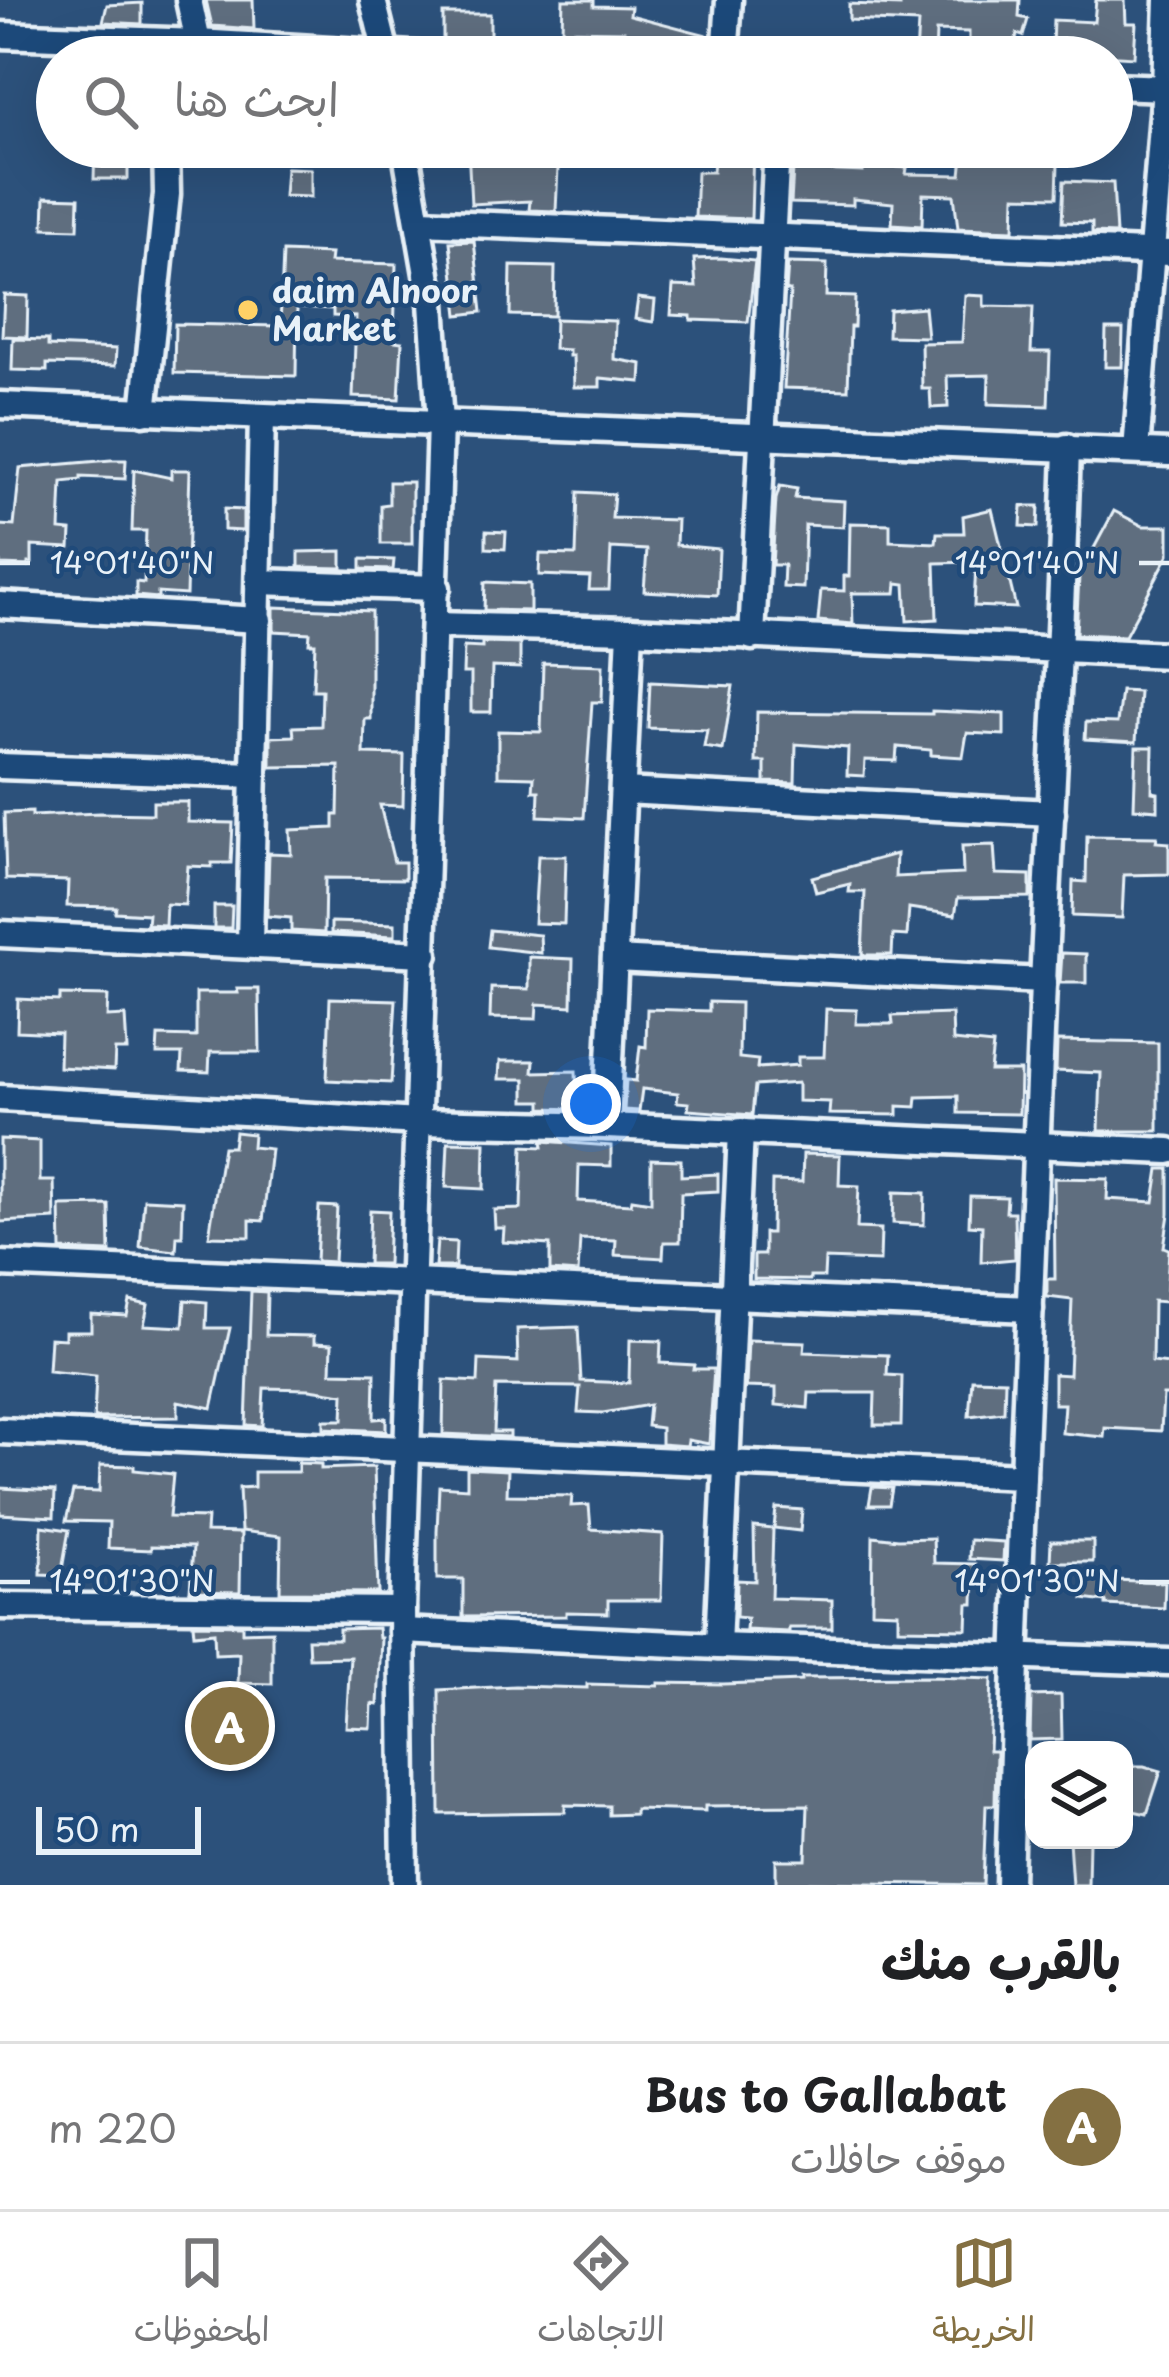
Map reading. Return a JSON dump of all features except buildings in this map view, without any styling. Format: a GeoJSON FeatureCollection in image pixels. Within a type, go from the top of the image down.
{"type":"FeatureCollection","features":[{"type":"Feature","properties":{"kind":"street"},"geometry":{"type":"LineString","coordinates":[[189,0],[197,36]]}},
{"type":"Feature","properties":{"kind":"street"},"geometry":{"type":"LineString","coordinates":[[373,0],[381,36]]}},
{"type":"Feature","properties":{"kind":"street"},"geometry":{"type":"LineString","coordinates":[[726,36],[729,0]]}},
{"type":"Feature","properties":{"kind":"street"},"geometry":{"type":"LineString","coordinates":[[1136,451],[1160,253],[1168,0]]}},
{"type":"Feature","properties":{"kind":"street"},"geometry":{"type":"LineString","coordinates":[[0,35],[36,38]]}},
{"type":"Feature","properties":{"kind":"street"},"geometry":{"type":"LineString","coordinates":[[1133,87],[1167,88]]}},
{"type":"Feature","properties":{"kind":"street"},"geometry":{"type":"LineString","coordinates":[[144,412],[166,168]]}},
{"type":"Feature","properties":{"kind":"street"},"geometry":{"type":"LineString","coordinates":[[405,1885],[402,1621],[440,423],[432,303],[409,168]]}},
{"type":"Feature","properties":{"kind":"street"},"geometry":{"type":"LineString","coordinates":[[752,637],[776,168]]}},
{"type":"Feature","properties":{"kind":"street"},"geometry":{"type":"LineString","coordinates":[[420,222],[1160,253]]}},
{"type":"Feature","properties":{"kind":"street"},"geometry":{"type":"LineString","coordinates":[[0,405],[1169,453]]}},
{"type":"Feature","properties":{"kind":"street"},"geometry":{"type":"LineString","coordinates":[[250,944],[262,417]]}},
{"type":"Feature","properties":{"kind":"street"},"geometry":{"type":"LineString","coordinates":[[1009,1885],[1067,447]]}},
{"type":"Feature","properties":{"kind":"street"},"geometry":{"type":"LineString","coordinates":[[260,582],[436,588]]}},
{"type":"Feature","properties":{"kind":"street"},"geometry":{"type":"LineString","coordinates":[[0,605],[259,620]]}},
{"type":"Feature","properties":{"kind":"street"},"geometry":{"type":"LineString","coordinates":[[435,625],[1169,655]]}},
{"type":"Feature","properties":{"kind":"street"},"geometry":{"type":"LineString","coordinates":[[607,1126],[630,631]]}},
{"type":"Feature","properties":{"kind":"street"},"geometry":{"type":"LineString","coordinates":[[0,766],[254,775]]}},
{"type":"Feature","properties":{"kind":"street"},"geometry":{"type":"LineString","coordinates":[[623,791],[1052,814]]}},
{"type":"Feature","properties":{"kind":"street"},"geometry":{"type":"LineString","coordinates":[[0,934],[425,954]]}},
{"type":"Feature","properties":{"kind":"street"},"geometry":{"type":"LineString","coordinates":[[615,959],[1043,981]]}},
{"type":"Feature","properties":{"kind":"street"},"geometry":{"type":"LineString","coordinates":[[0,1098],[419,1122],[1169,1151]]}},
{"type":"Feature","properties":{"kind":"street"},"geometry":{"type":"LineString","coordinates":[[718,1646],[741,1131]]}},
{"type":"Feature","properties":{"kind":"street"},"geometry":{"type":"LineString","coordinates":[[0,1264],[1030,1309]]}},
{"type":"Feature","properties":{"kind":"street"},"geometry":{"type":"LineString","coordinates":[[0,1431],[1023,1476]]}},
{"type":"Feature","properties":{"kind":"street"},"geometry":{"type":"LineString","coordinates":[[0,1606],[402,1621],[718,1646],[1169,1662]]}},
{"type":"Feature","properties":{"kind":"place","name":"daim Alnoor Market"},"geometry":{"type":"Point","coordinates":[248,310]}},
{"type":"Feature","properties":{"kind":"place","name":"Bus to Gallabat"},"geometry":{"type":"Point","coordinates":[230,1726]}}]}
